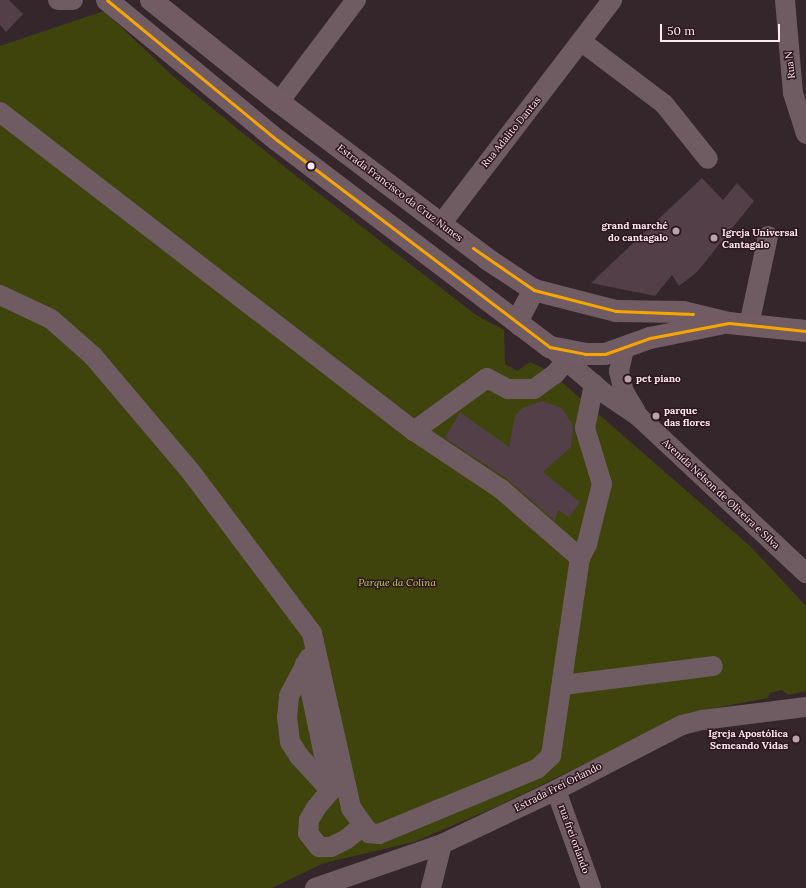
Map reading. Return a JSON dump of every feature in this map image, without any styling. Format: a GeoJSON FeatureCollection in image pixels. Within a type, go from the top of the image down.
{"type":"FeatureCollection","features":[{"type":"Feature","properties":{"kind":"main road","name":"Estrada Francisco da Cruz Nunes"},"geometry":{"type":"LineString","coordinates":[[108,0],[277,140],[558,354],[585,354],[624,349],[650,338],[739,324]]}},
{"type":"Feature","properties":{"kind":"main road","name":"Estrada Francisco da Cruz Nunes"},"geometry":{"type":"LineString","coordinates":[[151,0],[279,102],[441,224],[534,290],[616,311],[683,312],[739,324],[806,331]]}},
{"type":"Feature","properties":{"kind":"main road"},"geometry":{"type":"LineString","coordinates":[[520,325],[520,316],[534,290]]}},
{"type":"Feature","properties":{"kind":"main road"},"geometry":{"type":"LineString","coordinates":[[616,311],[630,323],[624,349]]}},
{"type":"Feature","properties":{"kind":"street"},"geometry":{"type":"LineString","coordinates":[[58,0],[73,0]]}},
{"type":"Feature","properties":{"kind":"street"},"geometry":{"type":"LineString","coordinates":[[279,102],[356,0]]}},
{"type":"Feature","properties":{"kind":"street","name":"Rua Adalito Dantas"},"geometry":{"type":"LineString","coordinates":[[441,224],[582,42],[612,0]]}},
{"type":"Feature","properties":{"kind":"street","name":"Rua N"},"geometry":{"type":"LineString","coordinates":[[785,0],[788,55],[793,93],[805,130]]}},
{"type":"Feature","properties":{"kind":"street"},"geometry":{"type":"LineString","coordinates":[[582,42],[664,104],[708,159]]}},
{"type":"Feature","properties":{"kind":"street"},"geometry":{"type":"LineString","coordinates":[[0,112],[414,431],[501,489],[580,558]]}},
{"type":"Feature","properties":{"kind":"street"},"geometry":{"type":"LineString","coordinates":[[739,324],[768,236]]}},
{"type":"Feature","properties":{"kind":"street"},"geometry":{"type":"LineString","coordinates":[[0,295],[51,319],[93,356],[191,472],[312,633],[317,646],[351,808]]}},
{"type":"Feature","properties":{"kind":"street","name":"Avenida Nélson de Oliveira e Silva"},"geometry":{"type":"LineString","coordinates":[[624,349],[619,371],[624,392],[638,416]]}},
{"type":"Feature","properties":{"kind":"street"},"geometry":{"type":"LineString","coordinates":[[414,431],[487,378],[508,389],[534,389],[555,374],[558,354]]}},
{"type":"Feature","properties":{"kind":"street","name":"Avenida Nélson de Oliveira e Silva"},"geometry":{"type":"LineString","coordinates":[[558,354],[594,384],[638,416],[805,574]]}},
{"type":"Feature","properties":{"kind":"street"},"geometry":{"type":"LineString","coordinates":[[317,646],[305,664],[289,696],[287,717],[290,742],[299,756],[331,790],[351,808],[362,826],[369,833],[379,834],[538,769],[551,756],[555,745],[580,558],[587,544],[602,484],[585,428],[594,384]]}},
{"type":"Feature","properties":{"kind":"street"},"geometry":{"type":"LineString","coordinates":[[305,664],[331,790],[309,820],[308,833],[312,841],[319,847],[331,847],[347,839],[362,826]]}},
{"type":"Feature","properties":{"kind":"street"},"geometry":{"type":"LineString","coordinates":[[563,685],[713,666]]}},
{"type":"Feature","properties":{"kind":"street","name":"Estrada Frei Orlando"},"geometry":{"type":"LineString","coordinates":[[315,888],[442,844],[556,790],[682,725],[806,706]]}},
{"type":"Feature","properties":{"kind":"street","name":"rua frei orlando"},"geometry":{"type":"LineString","coordinates":[[556,790],[592,888]]}},
{"type":"Feature","properties":{"kind":"street"},"geometry":{"type":"LineString","coordinates":[[431,888],[442,844]]}},
{"type":"Feature","properties":{"kind":"green space","name":"Parque da Colina"},"geometry":{"type":"Polygon","coordinates":[[[104,11],[174,77],[286,168],[476,315],[504,330],[505,364],[517,371],[530,362],[549,371],[751,547],[806,606],[806,691],[788,695],[782,690],[770,693],[768,698],[689,713],[498,806],[414,842],[324,863],[272,888],[0,888],[0,46],[104,11]]]}},
{"type":"Feature","properties":{"kind":"building"},"geometry":{"type":"Polygon","coordinates":[[[0,0],[9,0],[23,14],[6,32],[0,25],[0,0]]]}},
{"type":"Feature","properties":{"kind":"building","name":"grand marché do cantagalo"},"geometry":{"type":"Polygon","coordinates":[[[702,178],[723,200],[737,183],[754,201],[697,272],[679,286],[672,275],[655,296],[591,283],[702,178]]]}},
{"type":"Feature","properties":{"kind":"building"},"geometry":{"type":"Polygon","coordinates":[[[542,401],[562,408],[573,426],[571,447],[543,472],[580,502],[569,517],[558,510],[555,521],[507,479],[445,438],[460,412],[509,447],[515,416],[522,408],[542,401]]]}},
{"type":"Feature","properties":{"kind":"transit line"},"geometry":{"type":"LineString","coordinates":[[107,0],[277,140],[550,347],[585,354],[605,354],[650,338],[729,323],[806,331]]}},
{"type":"Feature","properties":{"kind":"transit line"},"geometry":{"type":"LineString","coordinates":[[473,248],[534,290],[616,311],[693,314]]}},
{"type":"Feature","properties":{"kind":"place","name":"grand marché do cantagalo"},"geometry":{"type":"Point","coordinates":[676,231]}},
{"type":"Feature","properties":{"kind":"place","name":"Igreja Universal Cantagalo"},"geometry":{"type":"Point","coordinates":[714,238]}},
{"type":"Feature","properties":{"kind":"place","name":"pet piano"},"geometry":{"type":"Point","coordinates":[628,379]}},
{"type":"Feature","properties":{"kind":"place","name":"parque das flores"},"geometry":{"type":"Point","coordinates":[656,416]}},
{"type":"Feature","properties":{"kind":"place","name":"Igreja Apostólica Semeando Vidas"},"geometry":{"type":"Point","coordinates":[796,739]}}]}
